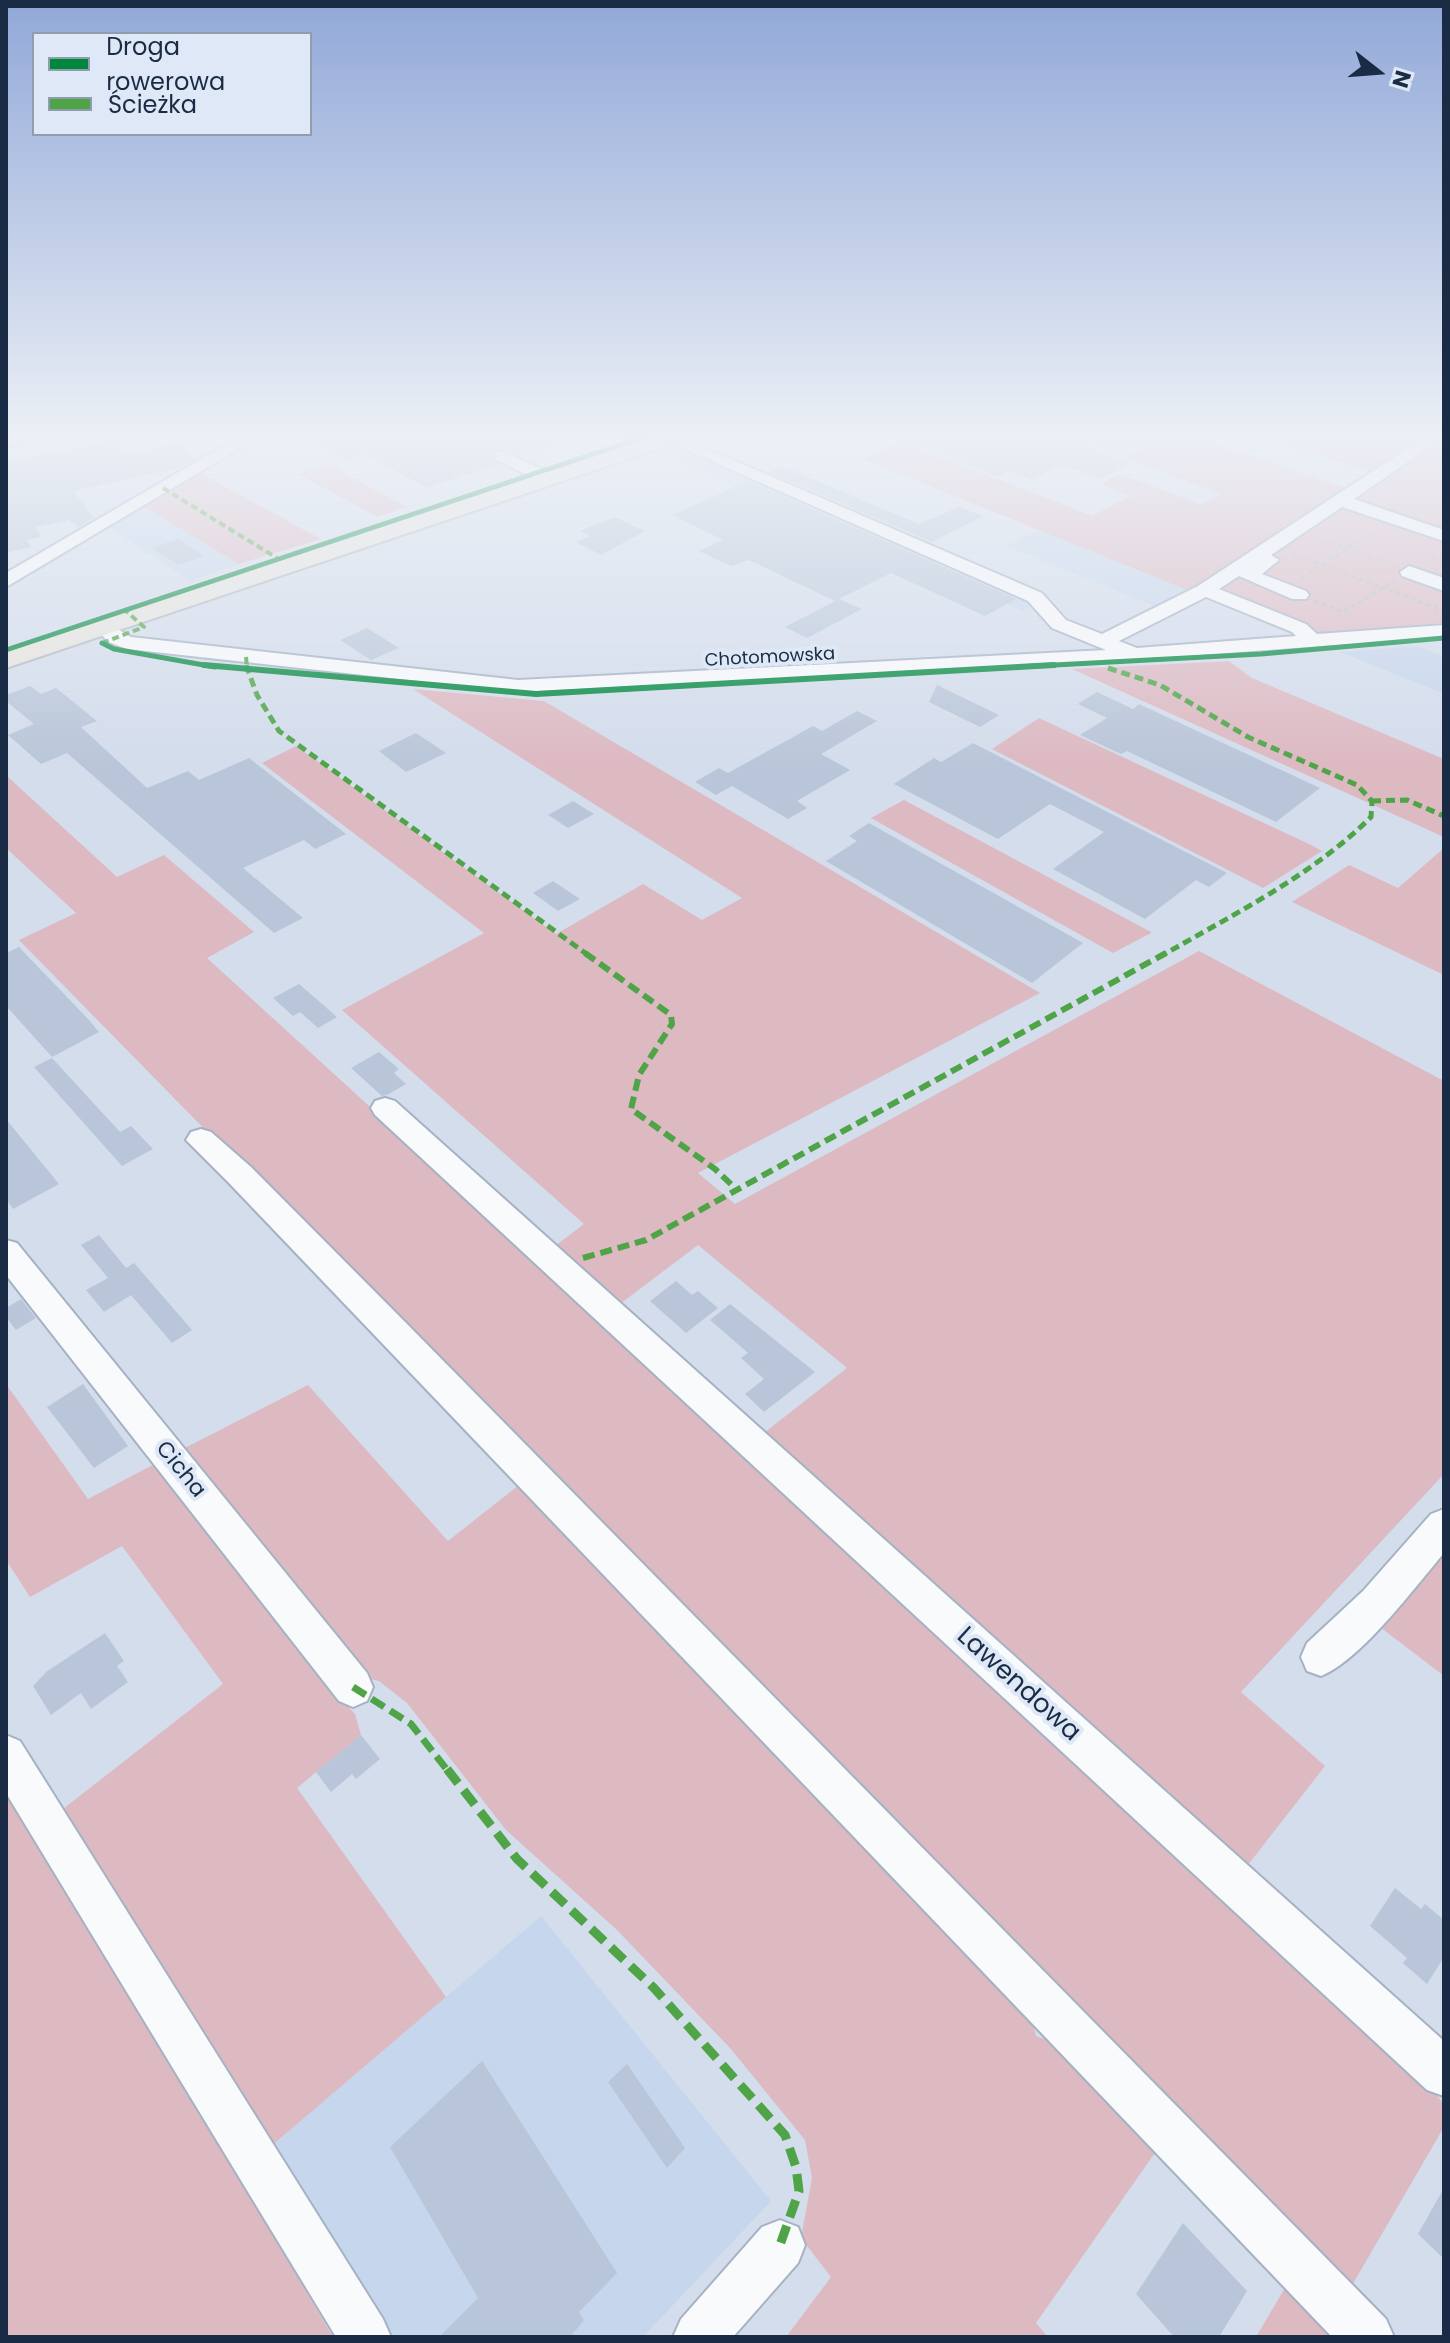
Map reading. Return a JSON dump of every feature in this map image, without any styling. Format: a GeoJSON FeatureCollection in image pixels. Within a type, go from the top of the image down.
{"type":"FeatureCollection","features":[{"type":"Feature","properties":{"kind":"main road"},"geometry":{"type":"LineString","coordinates":[[6,660],[346,547]]}},
{"type":"Feature","properties":{"kind":"street"},"geometry":{"type":"LineString","coordinates":[[6,581],[63,547]]}},
{"type":"Feature","properties":{"kind":"street"},"geometry":{"type":"LineString","coordinates":[[921,547],[1035,597],[1059,624],[1135,654]]}},
{"type":"Feature","properties":{"kind":"street"},"geometry":{"type":"LineString","coordinates":[[1103,641],[1205,590],[1275,547]]}},
{"type":"Feature","properties":{"kind":"street"},"geometry":{"type":"LineString","coordinates":[[1289,547],[1248,575],[1292,592]]}},
{"type":"Feature","properties":{"kind":"street"},"geometry":{"type":"LineString","coordinates":[[1409,572],[1444,585]]}},
{"type":"Feature","properties":{"kind":"street"},"geometry":{"type":"LineString","coordinates":[[1205,590],[1299,628],[1314,642]]}},
{"type":"Feature","properties":{"kind":"street"},"geometry":{"type":"LineString","coordinates":[[1261,613],[1292,592]]}},
{"type":"Feature","properties":{"kind":"street","name":"Chotomowska"},"geometry":{"type":"LineString","coordinates":[[106,628],[115,638],[127,643],[518,686],[1135,654],[1444,631]]}},
{"type":"Feature","properties":{"kind":"street"},"geometry":{"type":"LineString","coordinates":[[1405,634],[1444,652]]}},
{"type":"Feature","properties":{"kind":"street","name":"Lawendowa"},"geometry":{"type":"LineString","coordinates":[[385,1108],[591,1300],[1294,1933],[1444,2073]]}},
{"type":"Feature","properties":{"kind":"street"},"geometry":{"type":"LineString","coordinates":[[201,1140],[335,1271],[1368,2337]]}},
{"type":"Feature","properties":{"kind":"street","name":"Cicha"},"geometry":{"type":"LineString","coordinates":[[6,1252],[353,1687]]}},
{"type":"Feature","properties":{"kind":"street"},"geometry":{"type":"LineString","coordinates":[[1321,1657],[1376,1604],[1444,1526]]}},
{"type":"Feature","properties":{"kind":"street"},"geometry":{"type":"LineString","coordinates":[[6,1755],[365,2337]]}},
{"type":"Feature","properties":{"kind":"street"},"geometry":{"type":"LineString","coordinates":[[699,2337],[780,2245]]}},
{"type":"Feature","properties":{"kind":"path"},"geometry":{"type":"LineString","coordinates":[[1343,547],[1409,572]]}},
{"type":"Feature","properties":{"kind":"path"},"geometry":{"type":"LineString","coordinates":[[1347,549],[1322,565],[1292,592],[1343,612],[1409,572]]}},
{"type":"Feature","properties":{"kind":"path"},"geometry":{"type":"LineString","coordinates":[[1284,551],[1444,611]]}},
{"type":"Feature","properties":{"kind":"path"},"geometry":{"type":"LineString","coordinates":[[1432,557],[1444,561]]}},
{"type":"Feature","properties":{"kind":"shaded area"},"geometry":{"type":"Polygon","coordinates":[[[140,547],[211,547],[239,564],[190,581],[140,547]]]}},
{"type":"Feature","properties":{"kind":"shaded area"},"geometry":{"type":"Polygon","coordinates":[[[211,547],[294,547],[239,564],[211,547]]]}},
{"type":"Feature","properties":{"kind":"shaded area"},"geometry":{"type":"Polygon","coordinates":[[[876,547],[928,547],[1045,598],[1023,611],[876,547]]]}},
{"type":"Feature","properties":{"kind":"shaded area"},"geometry":{"type":"Polygon","coordinates":[[[1010,547],[1081,547],[1194,593],[1164,610],[1010,547]]]}},
{"type":"Feature","properties":{"kind":"shaded area"},"geometry":{"type":"Polygon","coordinates":[[[1081,547],[1264,547],[1194,593],[1081,547]]]}},
{"type":"Feature","properties":{"kind":"shaded area"},"geometry":{"type":"Polygon","coordinates":[[[1275,547],[1444,547],[1444,623],[1318,633],[1213,589],[1275,547]]]}},
{"type":"Feature","properties":{"kind":"shaded area"},"geometry":{"type":"Polygon","coordinates":[[[1417,646],[1444,656],[1444,694],[1340,652],[1417,646]]]}},
{"type":"Feature","properties":{"kind":"shaded area"},"geometry":{"type":"Polygon","coordinates":[[[1229,661],[1252,678],[1444,759],[1444,837],[1072,669],[1229,661]]]}},
{"type":"Feature","properties":{"kind":"shaded area"},"geometry":{"type":"Polygon","coordinates":[[[413,689],[544,701],[1040,993],[698,1173],[735,1204],[1199,951],[1444,1081],[1444,1474],[1241,1692],[1325,1766],[1244,1870],[760,1436],[847,1368],[698,1245],[616,1307],[551,1249],[584,1224],[342,1010],[484,933],[262,763],[296,746],[556,934],[643,884],[702,920],[742,898],[413,689]]]}},
{"type":"Feature","properties":{"kind":"shaded area"},"geometry":{"type":"Polygon","coordinates":[[[1039,718],[1322,851],[1263,888],[992,749],[1039,718]]]}},
{"type":"Feature","properties":{"kind":"shaded area"},"geometry":{"type":"Polygon","coordinates":[[[8,777],[117,877],[164,855],[254,932],[207,958],[1407,2054],[1444,2105],[1444,2127],[1347,2294],[19,940],[76,913],[6,848],[8,777]]]}},
{"type":"Feature","properties":{"kind":"shaded area"},"geometry":{"type":"Polygon","coordinates":[[[904,800],[1151,933],[1113,953],[871,818],[904,800]]]}},
{"type":"Feature","properties":{"kind":"shaded area"},"geometry":{"type":"Polygon","coordinates":[[[1444,848],[1444,975],[1292,902],[1349,865],[1398,888],[1444,848]]]}},
{"type":"Feature","properties":{"kind":"shaded area"},"geometry":{"type":"Polygon","coordinates":[[[6,1384],[88,1499],[162,1460],[326,1683],[355,1714],[361,1735],[297,1788],[446,1997],[270,2147],[63,1809],[223,1684],[122,1546],[30,1597],[6,1560],[6,1384]]]}},
{"type":"Feature","properties":{"kind":"shaded area"},"geometry":{"type":"Polygon","coordinates":[[[308,1385],[448,1541],[519,1485],[1028,2005],[1036,2036],[1061,2045],[1159,2147],[1036,2323],[1048,2337],[786,2337],[831,2277],[801,2238],[812,2178],[805,2140],[730,2048],[617,1930],[506,1830],[407,1703],[379,1681],[357,1676],[177,1452],[308,1385]]]}},
{"type":"Feature","properties":{"kind":"shaded area"},"geometry":{"type":"Polygon","coordinates":[[[1444,1550],[1444,1676],[1376,1624],[1444,1550]]]}},
{"type":"Feature","properties":{"kind":"shaded area"},"geometry":{"type":"Polygon","coordinates":[[[6,1783],[333,2337],[6,2337],[6,1783]]]}},
{"type":"Feature","properties":{"kind":"shaded area"},"geometry":{"type":"Polygon","coordinates":[[[541,1916],[771,2201],[643,2337],[387,2337],[270,2147],[541,1916]]]}},
{"type":"Feature","properties":{"kind":"shaded area"},"geometry":{"type":"Polygon","coordinates":[[[1289,2281],[1343,2337],[1256,2337],[1289,2281]]]}},
{"type":"Feature","properties":{"kind":"building"},"geometry":{"type":"Polygon","coordinates":[[[6,547],[30,547],[6,553],[6,547]]]}},
{"type":"Feature","properties":{"kind":"building"},"geometry":{"type":"Polygon","coordinates":[[[191,547],[204,556],[178,565],[152,548],[191,547]]]}},
{"type":"Feature","properties":{"kind":"building"},"geometry":{"type":"Polygon","coordinates":[[[586,547],[615,547],[601,555],[586,547]]]}},
{"type":"Feature","properties":{"kind":"building"},"geometry":{"type":"Polygon","coordinates":[[[707,547],[899,547],[1016,599],[985,616],[891,573],[835,601],[749,560],[731,566],[699,551],[707,547]]]}},
{"type":"Feature","properties":{"kind":"building"},"geometry":{"type":"Polygon","coordinates":[[[839,599],[862,609],[807,638],[785,627],[839,599]]]}},
{"type":"Feature","properties":{"kind":"building"},"geometry":{"type":"Polygon","coordinates":[[[367,628],[399,648],[371,660],[340,640],[367,628]]]}},
{"type":"Feature","properties":{"kind":"building"},"geometry":{"type":"Polygon","coordinates":[[[937,685],[999,715],[980,727],[929,702],[937,685]]]}},
{"type":"Feature","properties":{"kind":"building"},"geometry":{"type":"Polygon","coordinates":[[[30,686],[41,694],[56,688],[97,721],[81,727],[147,788],[188,771],[199,780],[249,758],[346,834],[315,849],[304,840],[243,868],[303,918],[274,933],[67,753],[41,764],[8,735],[34,724],[6,701],[6,695],[30,686]]]}},
{"type":"Feature","properties":{"kind":"building"},"geometry":{"type":"Polygon","coordinates":[[[1097,692],[1133,709],[1139,704],[1320,788],[1276,822],[1127,751],[1121,754],[1080,735],[1107,718],[1078,704],[1097,692]]]}},
{"type":"Feature","properties":{"kind":"building"},"geometry":{"type":"Polygon","coordinates":[[[857,711],[877,721],[821,754],[850,770],[797,801],[807,808],[788,819],[732,786],[716,795],[695,782],[719,768],[728,773],[813,726],[822,731],[857,711]]]}},
{"type":"Feature","properties":{"kind":"building"},"geometry":{"type":"Polygon","coordinates":[[[416,733],[446,753],[406,772],[379,751],[416,733]]]}},
{"type":"Feature","properties":{"kind":"building"},"geometry":{"type":"Polygon","coordinates":[[[973,743],[1227,873],[1209,887],[1196,880],[1145,919],[1053,869],[1104,832],[1050,804],[998,839],[894,784],[934,758],[941,762],[973,743]]]}},
{"type":"Feature","properties":{"kind":"building"},"geometry":{"type":"Polygon","coordinates":[[[573,801],[594,814],[568,828],[548,815],[573,801]]]}},
{"type":"Feature","properties":{"kind":"building"},"geometry":{"type":"Polygon","coordinates":[[[869,823],[1083,943],[1032,983],[826,861],[857,841],[849,836],[869,823]]]}},
{"type":"Feature","properties":{"kind":"building"},"geometry":{"type":"Polygon","coordinates":[[[553,881],[580,899],[558,911],[533,893],[553,881]]]}},
{"type":"Feature","properties":{"kind":"building"},"geometry":{"type":"Polygon","coordinates":[[[19,947],[99,1032],[52,1057],[6,1006],[6,953],[19,947]]]}},
{"type":"Feature","properties":{"kind":"building"},"geometry":{"type":"Polygon","coordinates":[[[299,984],[337,1017],[318,1028],[300,1012],[293,1016],[273,998],[299,984]]]}},
{"type":"Feature","properties":{"kind":"building"},"geometry":{"type":"Polygon","coordinates":[[[379,1052],[399,1069],[394,1073],[406,1084],[382,1096],[351,1068],[379,1052]]]}},
{"type":"Feature","properties":{"kind":"building"},"geometry":{"type":"Polygon","coordinates":[[[52,1058],[120,1132],[131,1126],[153,1149],[122,1166],[34,1067],[52,1058]]]}},
{"type":"Feature","properties":{"kind":"building"},"geometry":{"type":"Polygon","coordinates":[[[6,1119],[59,1184],[13,1209],[6,1199],[6,1119]]]}},
{"type":"Feature","properties":{"kind":"building"},"geometry":{"type":"Polygon","coordinates":[[[99,1235],[126,1268],[134,1263],[192,1330],[172,1343],[131,1295],[104,1312],[86,1290],[108,1278],[81,1245],[99,1235]]]}},
{"type":"Feature","properties":{"kind":"building"},"geometry":{"type":"Polygon","coordinates":[[[676,1281],[692,1295],[698,1291],[718,1308],[686,1333],[650,1301],[676,1281]]]}},
{"type":"Feature","properties":{"kind":"building"},"geometry":{"type":"Polygon","coordinates":[[[21,1299],[36,1318],[16,1330],[6,1317],[6,1308],[21,1299]]]}},
{"type":"Feature","properties":{"kind":"building"},"geometry":{"type":"Polygon","coordinates":[[[730,1304],[815,1372],[764,1412],[745,1394],[764,1379],[741,1358],[748,1353],[710,1320],[730,1304]]]}},
{"type":"Feature","properties":{"kind":"building"},"geometry":{"type":"Polygon","coordinates":[[[83,1384],[128,1446],[94,1468],[47,1407],[83,1384]]]}},
{"type":"Feature","properties":{"kind":"building"},"geometry":{"type":"Polygon","coordinates":[[[105,1633],[124,1661],[117,1666],[128,1682],[91,1709],[81,1693],[51,1715],[33,1686],[46,1672],[105,1633]]]}},
{"type":"Feature","properties":{"kind":"building"},"geometry":{"type":"Polygon","coordinates":[[[361,1735],[380,1759],[356,1779],[352,1774],[331,1792],[316,1772],[361,1735]]]}},
{"type":"Feature","properties":{"kind":"building"},"geometry":{"type":"Polygon","coordinates":[[[1395,1888],[1421,1909],[1425,1904],[1444,1920],[1444,1957],[1427,1984],[1403,1963],[1407,1958],[1370,1926],[1395,1888]]]}},
{"type":"Feature","properties":{"kind":"building"},"geometry":{"type":"Polygon","coordinates":[[[482,2061],[617,2273],[579,2312],[584,2320],[570,2337],[439,2337],[478,2298],[390,2147],[482,2061]]]}},
{"type":"Feature","properties":{"kind":"building"},"geometry":{"type":"Polygon","coordinates":[[[627,2064],[685,2148],[667,2168],[608,2082],[627,2064]]]}},
{"type":"Feature","properties":{"kind":"building"},"geometry":{"type":"Polygon","coordinates":[[[1444,2188],[1444,2259],[1418,2234],[1444,2188]]]}},
{"type":"Feature","properties":{"kind":"building"},"geometry":{"type":"Polygon","coordinates":[[[1183,2223],[1247,2291],[1219,2337],[1174,2337],[1136,2294],[1183,2223]]]}},
{"type":"Feature","properties":{"kind":"marked path"},"geometry":{"type":"LineString","coordinates":[[260,547],[277,558]]}},
{"type":"Feature","properties":{"kind":"marked path"},"geometry":{"type":"LineString","coordinates":[[102,643],[144,627],[125,610]]}},
{"type":"Feature","properties":{"kind":"marked path"},"geometry":{"type":"LineString","coordinates":[[246,657],[252,684],[279,731],[671,1015],[672,1024],[639,1075],[631,1109],[715,1169],[736,1189]]}},
{"type":"Feature","properties":{"kind":"marked path"},"geometry":{"type":"LineString","coordinates":[[583,1258],[646,1240],[1065,1011],[1265,896],[1347,841],[1371,817],[1372,801],[1357,785],[1248,737],[1160,685],[1108,668]]}},
{"type":"Feature","properties":{"kind":"marked path"},"geometry":{"type":"LineString","coordinates":[[1372,801],[1407,800],[1444,816]]}},
{"type":"Feature","properties":{"kind":"marked path"},"geometry":{"type":"LineString","coordinates":[[353,1687],[411,1724],[517,1859],[579,1921],[653,1987],[785,2135],[796,2167],[799,2191],[780,2245]]}},
{"type":"Feature","properties":{"kind":"cycle path"},"geometry":{"type":"LineString","coordinates":[[6,650],[313,547]]}},
{"type":"Feature","properties":{"kind":"cycle path"},"geometry":{"type":"LineString","coordinates":[[102,643],[114,649],[218,668],[536,694],[1261,654],[1444,638]]}}]}
